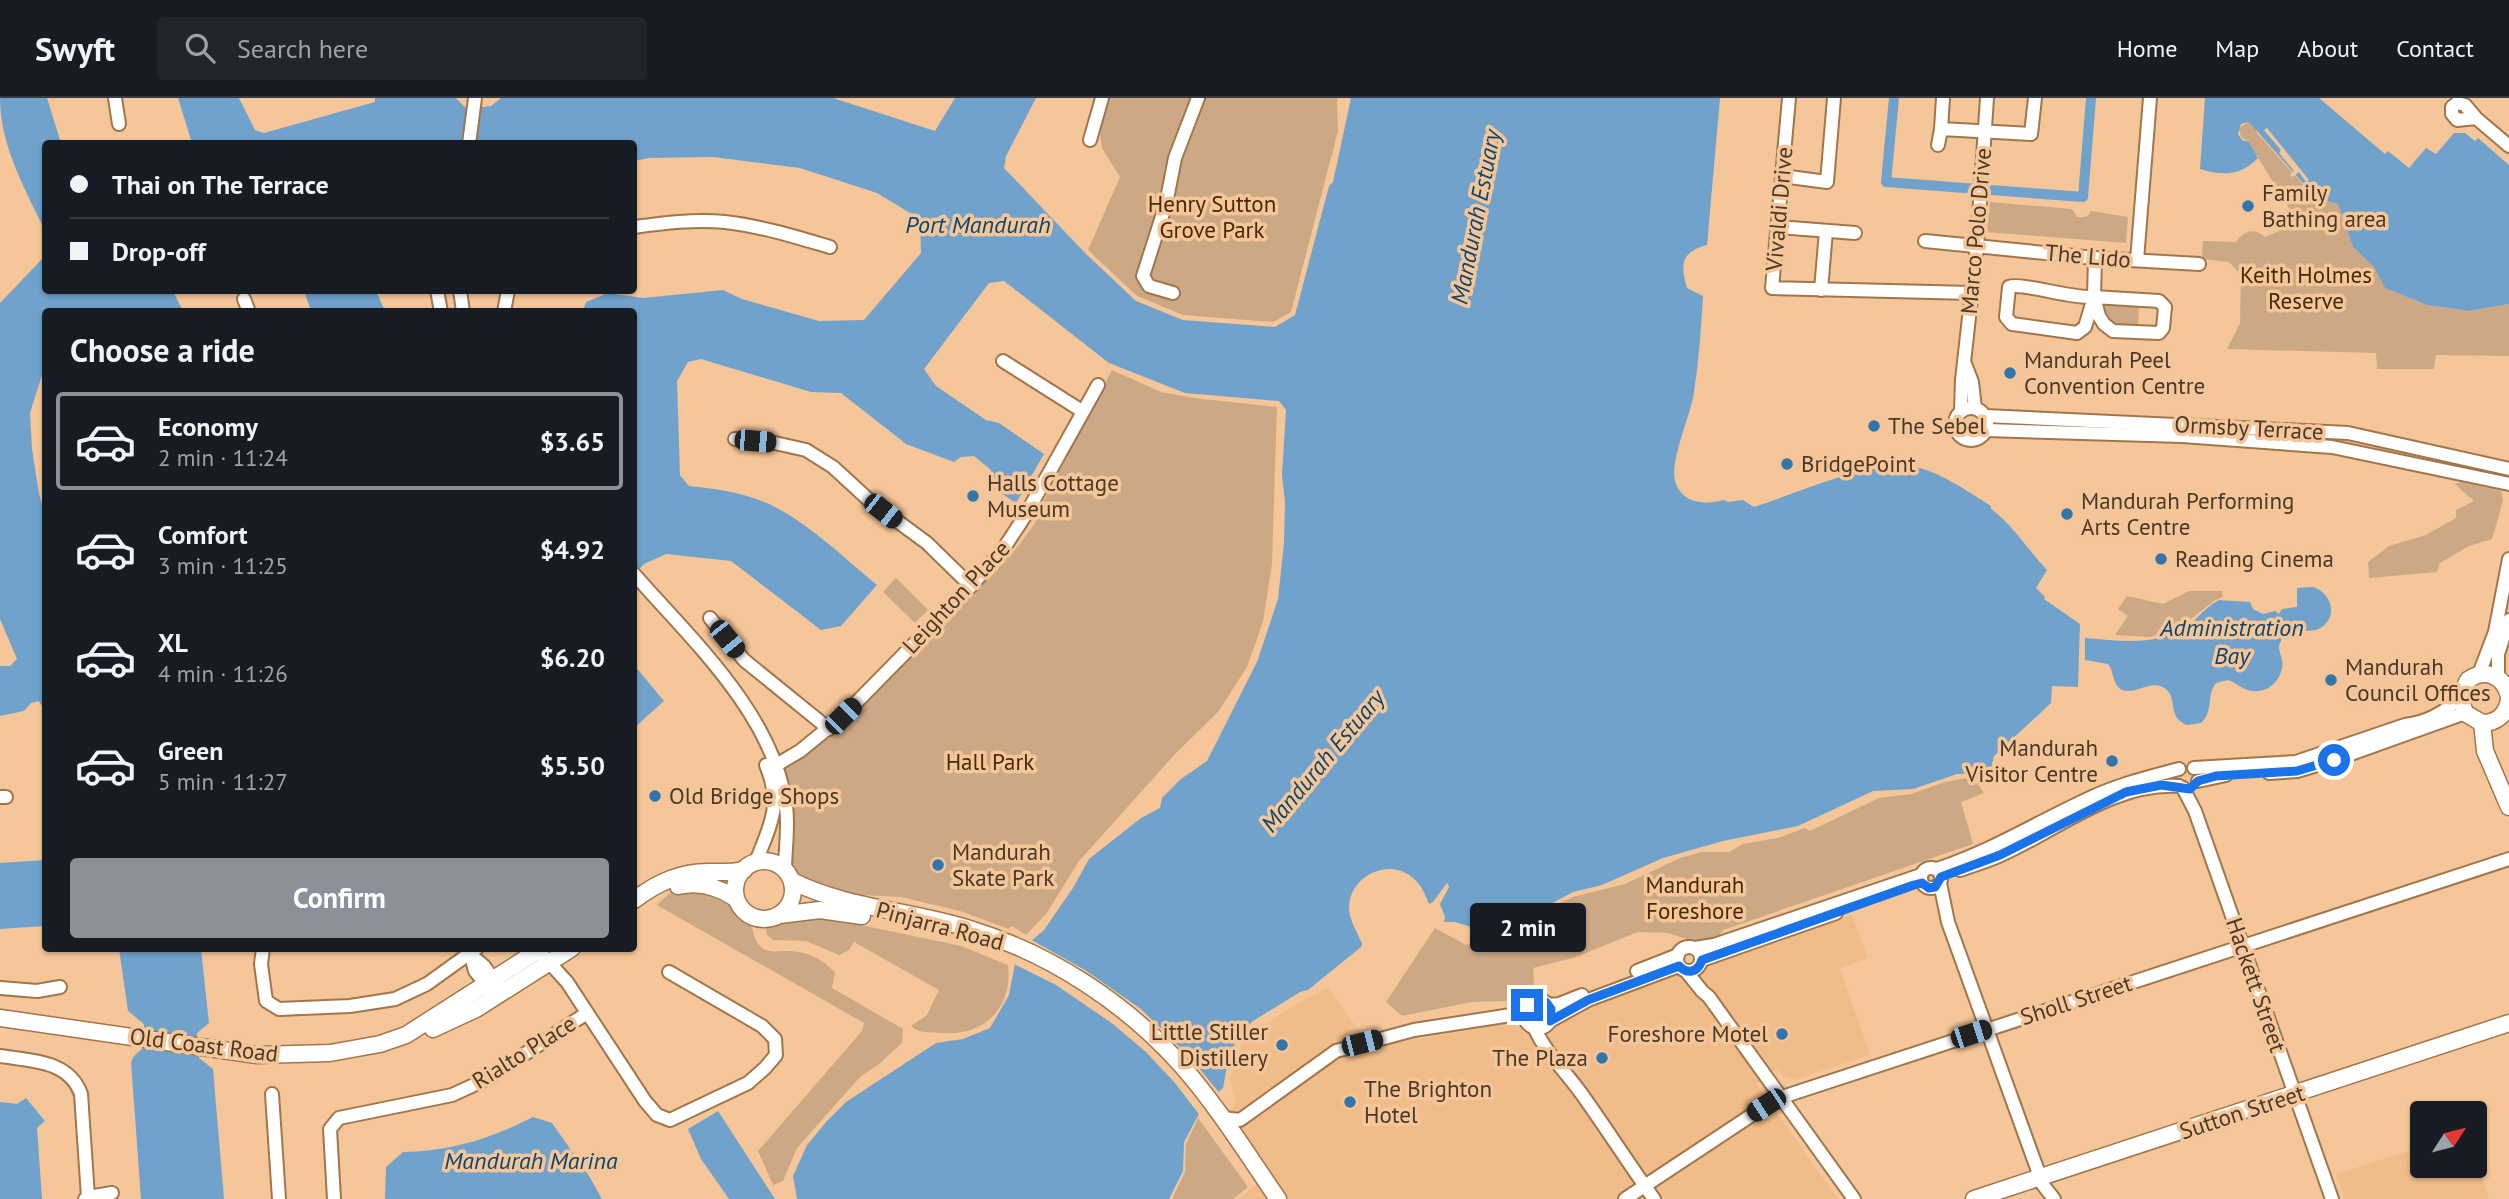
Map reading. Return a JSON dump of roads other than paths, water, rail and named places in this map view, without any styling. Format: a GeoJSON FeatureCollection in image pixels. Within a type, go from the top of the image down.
{"type":"FeatureCollection","features":[{"type":"Feature","properties":{"kind":"main road"},"geometry":{"type":"LineString","coordinates":[[2479,674],[2502,703],[2465,713],[2460,697],[2468,680],[2479,674]]}},
{"type":"Feature","properties":{"kind":"main road"},"geometry":{"type":"LineString","coordinates":[[2502,703],[2492,745],[2509,807]]}},
{"type":"Feature","properties":{"kind":"main road"},"geometry":{"type":"LineString","coordinates":[[637,898],[660,882],[677,876],[711,872],[727,874],[768,862],[789,876],[793,887],[790,900],[779,915],[767,919],[745,913],[735,898],[705,884],[691,884],[660,891],[637,907]]}},
{"type":"Feature","properties":{"kind":"main road"},"geometry":{"type":"LineString","coordinates":[[735,898],[736,879],[750,866]]}},
{"type":"Feature","properties":{"kind":"main road","name":"Pinjarra Road"},"geometry":{"type":"LineString","coordinates":[[789,876],[826,896],[950,923],[1080,980],[1125,1013],[1181,1065],[1278,1199]]}},
{"type":"Feature","properties":{"kind":"main road","name":"Pinjarra Road"},"geometry":{"type":"LineString","coordinates":[[779,915],[834,911],[944,932],[1004,947]]}},
{"type":"Feature","properties":{"kind":"main road","name":"Old Coast Road"},"geometry":{"type":"LineString","coordinates":[[0,1018],[257,1055],[319,1054],[380,1044],[438,1026],[476,1009],[494,989],[552,952]]}},
{"type":"Feature","properties":{"kind":"main road","name":"Sutton Street"},"geometry":{"type":"LineString","coordinates":[[2296,1098],[2509,1023]]}},
{"type":"Feature","properties":{"kind":"main road","name":"Sutton Street"},"geometry":{"type":"LineString","coordinates":[[1974,1199],[2042,1181],[2509,1032]]}},
{"type":"Feature","properties":{"kind":"main road","name":"Pinjarra Road"},"geometry":{"type":"LineString","coordinates":[[1215,1114],[1267,1199]]}},
{"type":"Feature","properties":{"kind":"main road","name":"Sutton Street"},"geometry":{"type":"LineString","coordinates":[[2001,1199],[2042,1181]]}},
{"type":"Feature","properties":{"kind":"street"},"geometry":{"type":"LineString","coordinates":[[115,98],[119,124]]}},
{"type":"Feature","properties":{"kind":"street"},"geometry":{"type":"LineString","coordinates":[[1090,140],[1102,98]]}},
{"type":"Feature","properties":{"kind":"street"},"geometry":{"type":"LineString","coordinates":[[1172,293],[1149,286],[1143,276],[1166,204],[1175,159],[1198,98]]}},
{"type":"Feature","properties":{"kind":"street","name":"Vivaldi Drive"},"geometry":{"type":"LineString","coordinates":[[1789,98],[1772,288],[1972,293]]}},
{"type":"Feature","properties":{"kind":"street"},"geometry":{"type":"LineString","coordinates":[[1782,176],[1826,182],[1834,98]]}},
{"type":"Feature","properties":{"kind":"street"},"geometry":{"type":"LineString","coordinates":[[1938,145],[1943,98]]}},
{"type":"Feature","properties":{"kind":"street","name":"Marco Polo Drive"},"geometry":{"type":"LineString","coordinates":[[1961,411],[1977,246],[1987,98]]}},
{"type":"Feature","properties":{"kind":"street"},"geometry":{"type":"LineString","coordinates":[[1941,129],[2031,134],[2035,98]]}},
{"type":"Feature","properties":{"kind":"street"},"geometry":{"type":"LineString","coordinates":[[2137,260],[2150,98]]}},
{"type":"Feature","properties":{"kind":"street"},"geometry":{"type":"LineString","coordinates":[[470,140],[475,99]]}},
{"type":"Feature","properties":{"kind":"street"},"geometry":{"type":"LineString","coordinates":[[2476,118],[2509,146]]}},
{"type":"Feature","properties":{"kind":"street"},"geometry":{"type":"LineString","coordinates":[[637,227],[668,222],[725,222],[830,247]]}},
{"type":"Feature","properties":{"kind":"street"},"geometry":{"type":"LineString","coordinates":[[1778,227],[1855,233]]}},
{"type":"Feature","properties":{"kind":"street"},"geometry":{"type":"LineString","coordinates":[[1821,290],[1826,231]]}},
{"type":"Feature","properties":{"kind":"street","name":"The Lido"},"geometry":{"type":"LineString","coordinates":[[1925,242],[2095,258],[2199,264]]}},
{"type":"Feature","properties":{"kind":"street"},"geometry":{"type":"LineString","coordinates":[[2094,297],[2099,316],[2113,331],[2155,334],[2162,328],[2165,307],[2159,301],[2094,297],[2059,295],[2012,285],[2009,287],[2006,317],[2012,324],[2077,333],[2085,327],[2094,297],[2095,258]]}},
{"type":"Feature","properties":{"kind":"street"},"geometry":{"type":"LineString","coordinates":[[1003,361],[1082,411]]}},
{"type":"Feature","properties":{"kind":"street","name":"Marco Polo Drive"},"geometry":{"type":"LineString","coordinates":[[1965,363],[1980,412]]}},
{"type":"Feature","properties":{"kind":"street","name":"Leighton Place"},"geometry":{"type":"LineString","coordinates":[[772,768],[829,729],[971,586],[1004,548],[1025,516],[1098,385]]}},
{"type":"Feature","properties":{"kind":"street"},"geometry":{"type":"LineString","coordinates":[[1961,411],[1980,412],[1986,430],[1975,439],[1961,435],[1956,426],[1961,411]]}},
{"type":"Feature","properties":{"kind":"street","name":"Ormsby Terrace"},"geometry":{"type":"LineString","coordinates":[[1980,412],[2347,433],[2509,469]]}},
{"type":"Feature","properties":{"kind":"street","name":"Ormsby Terrace"},"geometry":{"type":"LineString","coordinates":[[1986,430],[2193,436],[2332,447],[2509,484]]}},
{"type":"Feature","properties":{"kind":"street"},"geometry":{"type":"LineString","coordinates":[[735,439],[775,443],[806,450],[833,467],[870,500],[927,543],[971,586]]}},
{"type":"Feature","properties":{"kind":"street"},"geometry":{"type":"LineString","coordinates":[[2479,674],[2495,632],[2509,559]]}},
{"type":"Feature","properties":{"kind":"street"},"geometry":{"type":"LineString","coordinates":[[637,577],[700,649],[739,700],[741,710],[772,768],[786,808],[789,876]]}},
{"type":"Feature","properties":{"kind":"street"},"geometry":{"type":"LineString","coordinates":[[710,618],[744,660],[829,729]]}},
{"type":"Feature","properties":{"kind":"street"},"geometry":{"type":"LineString","coordinates":[[2502,703],[2498,654],[2509,620]]}},
{"type":"Feature","properties":{"kind":"street"},"geometry":{"type":"LineString","coordinates":[[1939,876],[2000,855],[2126,792],[2296,762],[2405,725],[2419,723],[2438,715],[2460,697]]}},
{"type":"Feature","properties":{"kind":"street"},"geometry":{"type":"LineString","coordinates":[[2190,782],[2216,776],[2297,771],[2465,713]]}},
{"type":"Feature","properties":{"kind":"street"},"geometry":{"type":"LineString","coordinates":[[750,866],[775,808],[772,768]]}},
{"type":"Feature","properties":{"kind":"street","name":"Hackett Street"},"geometry":{"type":"LineString","coordinates":[[1939,876],[2091,797],[2136,780],[2179,769],[2176,776],[2190,782],[2195,810],[2332,1199]]}},
{"type":"Feature","properties":{"kind":"street","name":"Sholl Street"},"geometry":{"type":"LineString","coordinates":[[1625,1199],[1766,1105],[1783,1098],[2509,859]]}},
{"type":"Feature","properties":{"kind":"street"},"geometry":{"type":"LineString","coordinates":[[1923,881],[1928,868],[1939,876],[1948,922],[1986,1029],[2042,1181],[2054,1199]]}},
{"type":"Feature","properties":{"kind":"street"},"geometry":{"type":"LineString","coordinates":[[1549,1005],[1681,964],[1693,971],[1699,958],[1714,944],[1923,881],[1935,887],[1939,876]]}},
{"type":"Feature","properties":{"kind":"street"},"geometry":{"type":"LineString","coordinates":[[1923,881],[1948,922]]}},
{"type":"Feature","properties":{"kind":"street"},"geometry":{"type":"LineString","coordinates":[[1681,964],[1685,947],[1699,958],[1709,997]]}},
{"type":"Feature","properties":{"kind":"street"},"geometry":{"type":"LineString","coordinates":[[262,952],[261,964],[266,1000],[279,1010],[350,1006],[395,999],[427,984],[474,952]]}},
{"type":"Feature","properties":{"kind":"street"},"geometry":{"type":"LineString","coordinates":[[474,952],[475,971],[494,989]]}},
{"type":"Feature","properties":{"kind":"street"},"geometry":{"type":"LineString","coordinates":[[552,952],[587,1013],[645,1101],[657,1115],[670,1120],[748,1083],[765,1069],[776,1055],[775,1039],[769,1033],[696,986],[669,972]]}},
{"type":"Feature","properties":{"kind":"street"},"geometry":{"type":"LineString","coordinates":[[1681,964],[1702,992],[1709,997],[1855,1196]]}},
{"type":"Feature","properties":{"kind":"street"},"geometry":{"type":"LineString","coordinates":[[1543,1025],[1552,1013],[1549,1005],[1542,1000],[1534,1000],[1527,1005],[1524,1013],[1527,1022],[1543,1025],[1588,1000],[1681,964]]}},
{"type":"Feature","properties":{"kind":"street"},"geometry":{"type":"LineString","coordinates":[[0,988],[37,991],[60,987]]}},
{"type":"Feature","properties":{"kind":"street","name":"Rialto Place"},"geometry":{"type":"LineString","coordinates":[[334,1199],[330,1129],[339,1118],[452,1096],[487,1079],[587,1013]]}},
{"type":"Feature","properties":{"kind":"street"},"geometry":{"type":"LineString","coordinates":[[1215,1114],[1240,1120],[1336,1051],[1414,1030],[1524,1013]]}},
{"type":"Feature","properties":{"kind":"street"},"geometry":{"type":"LineString","coordinates":[[1543,1025],[1555,1058],[1620,1148],[1629,1155],[1654,1199]]}},
{"type":"Feature","properties":{"kind":"street"},"geometry":{"type":"LineString","coordinates":[[0,1056],[58,1067],[68,1072],[81,1094],[86,1198],[111,1193]]}},
{"type":"Feature","properties":{"kind":"street"},"geometry":{"type":"LineString","coordinates":[[272,1094],[279,1199]]}},
{"type":"Feature","properties":{"kind":"street"},"geometry":{"type":"LineString","coordinates":[[1647,1184],[1661,1199]]}},
{"type":"Feature","properties":{"kind":"water"},"geometry":{"type":"Polygon","coordinates":[[[0,98],[47,98],[60,140],[42,140],[42,225],[9,150],[0,98]]]}},
{"type":"Feature","properties":{"kind":"water"},"geometry":{"type":"Polygon","coordinates":[[[178,98],[239,98],[255,130],[264,133],[375,102],[375,98],[456,98],[467,109],[491,106],[501,98],[833,98],[935,131],[955,98],[1036,98],[1006,156],[1004,168],[1086,254],[1136,301],[1183,320],[1275,327],[1295,315],[1329,186],[1333,182],[1351,98],[1720,98],[1707,245],[1687,255],[1683,266],[1687,288],[1703,296],[1694,392],[1675,461],[1674,472],[1678,489],[1695,501],[1743,500],[1754,507],[1829,480],[1888,465],[1916,467],[1939,475],[1991,506],[2047,570],[2036,588],[2044,599],[2080,624],[2078,687],[2052,686],[2051,703],[1994,756],[1991,769],[1979,778],[1957,774],[1913,789],[1873,791],[1798,826],[1723,841],[1663,858],[1602,885],[1573,892],[1545,907],[1471,927],[1444,922],[1440,904],[1449,887],[1447,883],[1429,904],[1418,883],[1402,871],[1392,869],[1371,873],[1355,887],[1349,908],[1361,947],[1308,990],[1300,992],[1253,1021],[1238,1035],[1228,1061],[1223,1088],[1202,1108],[1184,1142],[1183,1171],[1169,1199],[797,1199],[793,1176],[807,1145],[827,1121],[846,1102],[936,1043],[963,1039],[990,1028],[1009,995],[1017,953],[1044,930],[1089,859],[1141,818],[1160,808],[1162,798],[1181,779],[1207,761],[1257,662],[1278,599],[1284,543],[1285,502],[1282,475],[1286,410],[1279,401],[1185,393],[1109,363],[1004,281],[989,283],[924,369],[936,386],[986,420],[999,423],[1044,454],[1016,503],[989,485],[991,470],[974,456],[961,457],[954,462],[906,444],[841,393],[811,392],[701,359],[688,362],[677,381],[680,475],[689,486],[743,495],[773,506],[814,532],[877,585],[841,626],[821,630],[731,561],[666,554],[644,564],[637,571],[637,308],[584,308],[586,302],[606,294],[643,298],[723,290],[742,299],[819,321],[864,320],[921,253],[920,219],[877,193],[800,168],[713,157],[637,160],[637,140],[191,140],[178,98]]]}},
{"type":"Feature","properties":{"kind":"water"},"geometry":{"type":"Polygon","coordinates":[[[2205,98],[2319,98],[2385,154],[2388,151],[2409,168],[2426,148],[2436,154],[2454,133],[2465,133],[2475,141],[2478,138],[2509,165],[2509,304],[2469,311],[2427,305],[2385,288],[2374,267],[2353,247],[2338,204],[2317,199],[2249,122],[2241,124],[2238,134],[2242,140],[2249,142],[2258,158],[2252,164],[2231,173],[2200,169],[2205,98]]]}},
{"type":"Feature","properties":{"kind":"water"},"geometry":{"type":"Polygon","coordinates":[[[42,259],[42,294],[174,294],[182,308],[42,308],[42,375],[30,413],[32,449],[42,504],[42,706],[39,701],[31,703],[24,711],[0,716],[0,666],[10,666],[17,659],[0,619],[0,303],[42,259]]]}},
{"type":"Feature","properties":{"kind":"water"},"geometry":{"type":"Polygon","coordinates":[[[305,294],[377,294],[384,308],[310,308],[305,294]]]}},
{"type":"Feature","properties":{"kind":"water","name":"Administration Bay"},"geometry":{"type":"Polygon","coordinates":[[[2313,587],[2324,594],[2330,604],[2327,622],[2318,629],[2293,631],[2284,636],[2279,646],[2282,668],[2278,679],[2270,687],[2254,691],[2228,680],[2216,683],[2207,714],[2201,723],[2187,725],[2180,721],[2166,689],[2155,685],[2122,690],[2116,684],[2108,664],[2085,660],[2085,638],[2139,641],[2165,636],[2190,624],[2219,600],[2250,602],[2253,609],[2263,614],[2275,611],[2279,614],[2282,609],[2297,607],[2297,588],[2313,587]]]}},
{"type":"Feature","properties":{"kind":"water"},"geometry":{"type":"Polygon","coordinates":[[[637,669],[664,701],[637,725],[637,669]]]}},
{"type":"Feature","properties":{"kind":"water"},"geometry":{"type":"Polygon","coordinates":[[[42,860],[42,926],[0,929],[0,863],[42,860]]]}},
{"type":"Feature","properties":{"kind":"water"},"geometry":{"type":"Polygon","coordinates":[[[119,952],[201,952],[209,1023],[197,1033],[199,1058],[213,1069],[224,1199],[141,1199],[131,1062],[145,1046],[144,1024],[128,1011],[119,952]]]}},
{"type":"Feature","properties":{"kind":"water"},"geometry":{"type":"Polygon","coordinates":[[[26,1098],[45,1121],[37,1128],[42,1199],[0,1199],[0,1102],[17,1104],[26,1098]]]}},
{"type":"Feature","properties":{"kind":"water"},"geometry":{"type":"Polygon","coordinates":[[[718,1111],[775,1199],[729,1199],[701,1159],[688,1129],[718,1111]]]}},
{"type":"Feature","properties":{"kind":"water","name":"Mandurah Marina"},"geometry":{"type":"Polygon","coordinates":[[[533,1117],[552,1123],[602,1199],[385,1199],[386,1167],[403,1152],[438,1149],[470,1142],[501,1132],[533,1117]]]}},
{"type":"Feature","properties":{"kind":"waterway"},"geometry":{"type":"LineString","coordinates":[[1894,98],[1886,182],[2083,197],[2091,98]]}},
{"type":"Feature","properties":{"kind":"place","name":"Family Bathing area"},"geometry":{"type":"Point","coordinates":[2248,206]}},
{"type":"Feature","properties":{"kind":"place","name":"Mandurah Peel Convention Centre"},"geometry":{"type":"Point","coordinates":[2010,373]}},
{"type":"Feature","properties":{"kind":"place","name":"The Sebel"},"geometry":{"type":"Point","coordinates":[1874,426]}},
{"type":"Feature","properties":{"kind":"place","name":"BridgePoint"},"geometry":{"type":"Point","coordinates":[1787,464]}},
{"type":"Feature","properties":{"kind":"place","name":"Halls Cottage Museum"},"geometry":{"type":"Point","coordinates":[973,496]}},
{"type":"Feature","properties":{"kind":"place","name":"Mandurah Performing Arts Centre"},"geometry":{"type":"Point","coordinates":[2067,514]}},
{"type":"Feature","properties":{"kind":"place","name":"Reading Cinema"},"geometry":{"type":"Point","coordinates":[2161,559]}},
{"type":"Feature","properties":{"kind":"place","name":"Mandurah Council Offices"},"geometry":{"type":"Point","coordinates":[2331,680]}},
{"type":"Feature","properties":{"kind":"place","name":"Mandurah Visitor Centre"},"geometry":{"type":"Point","coordinates":[2112,761]}},
{"type":"Feature","properties":{"kind":"place","name":"Old Bridge Shops"},"geometry":{"type":"Point","coordinates":[655,796]}},
{"type":"Feature","properties":{"kind":"place","name":"Mandurah Skate Park"},"geometry":{"type":"Point","coordinates":[938,865]}},
{"type":"Feature","properties":{"kind":"place","name":"Foreshore Motel"},"geometry":{"type":"Point","coordinates":[1782,1034]}},
{"type":"Feature","properties":{"kind":"place","name":"Little Stiller Distillery"},"geometry":{"type":"Point","coordinates":[1282,1045]}},
{"type":"Feature","properties":{"kind":"place","name":"The Plaza"},"geometry":{"type":"Point","coordinates":[1602,1058]}},
{"type":"Feature","properties":{"kind":"place","name":"The Brighton Hotel"},"geometry":{"type":"Point","coordinates":[1350,1102]}},
{"type":"Feature","properties":{"kind":"park label","name":"Henry Sutton Grove Park"},"geometry":{"type":"Point","coordinates":[1212,217]}},
{"type":"Feature","properties":{"kind":"park label","name":"Keith Holmes Reserve"},"geometry":{"type":"Point","coordinates":[2306,288]}},
{"type":"Feature","properties":{"kind":"park label","name":"Hall Park"},"geometry":{"type":"Point","coordinates":[990,762]}},
{"type":"Feature","properties":{"kind":"park label","name":"Mandurah Foreshore"},"geometry":{"type":"Point","coordinates":[1695,898]}},
{"type":"Feature","properties":{"kind":"water label","name":"Mandurah Estuary"},"geometry":{"type":"Point","coordinates":[1476,217]}},
{"type":"Feature","properties":{"kind":"water label","name":"Port Mandurah"},"geometry":{"type":"Point","coordinates":[978,225]}},
{"type":"Feature","properties":{"kind":"water label","name":"Mandurah Estuary"},"geometry":{"type":"Point","coordinates":[1323,761]}}]}
